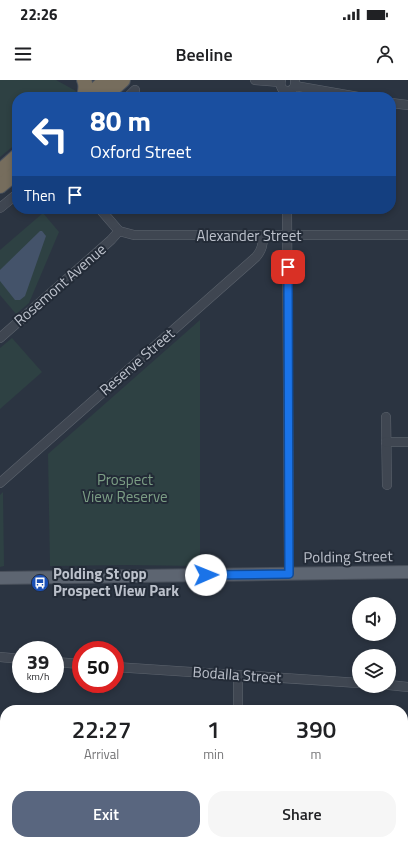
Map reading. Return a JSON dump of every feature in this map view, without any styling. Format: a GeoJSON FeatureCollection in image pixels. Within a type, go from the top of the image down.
{"type":"FeatureCollection","features":[{"type":"Feature","properties":{"kind":"highway"},"geometry":{"type":"LineString","coordinates":[[84,80],[86,84],[86,92]]}},
{"type":"Feature","properties":{"kind":"highway"},"geometry":{"type":"LineString","coordinates":[[91,92],[106,80]]}},
{"type":"Feature","properties":{"kind":"highway"},"geometry":{"type":"LineString","coordinates":[[110,92],[123,80]]}},
{"type":"Feature","properties":{"kind":"highway"},"geometry":{"type":"LineString","coordinates":[[0,171],[12,160]]}},
{"type":"Feature","properties":{"kind":"highway"},"geometry":{"type":"LineString","coordinates":[[0,186],[12,176]]}},
{"type":"Feature","properties":{"kind":"main road","name":"Polding Street"},"geometry":{"type":"LineString","coordinates":[[0,578],[408,572]]}},
{"type":"Feature","properties":{"kind":"street"},"geometry":{"type":"LineString","coordinates":[[255,80],[280,81],[282,89],[285,92]]}},
{"type":"Feature","properties":{"kind":"street"},"geometry":{"type":"LineString","coordinates":[[290,92],[295,83],[336,92]]}},
{"type":"Feature","properties":{"kind":"street"},"geometry":{"type":"LineString","coordinates":[[396,104],[408,105]]}},
{"type":"Feature","properties":{"kind":"street"},"geometry":{"type":"LineString","coordinates":[[0,208],[12,198]]}},
{"type":"Feature","properties":{"kind":"street"},"geometry":{"type":"LineString","coordinates":[[105,214],[119,230]]}},
{"type":"Feature","properties":{"kind":"street"},"geometry":{"type":"LineString","coordinates":[[287,214],[289,574]]}},
{"type":"Feature","properties":{"kind":"street","name":"Alexander Street"},"geometry":{"type":"LineString","coordinates":[[119,230],[134,235],[408,235]]}},
{"type":"Feature","properties":{"kind":"street","name":"Rosemont Avenue"},"geometry":{"type":"LineString","coordinates":[[0,338],[111,240],[119,230]]}},
{"type":"Feature","properties":{"kind":"street","name":"Reserve Street"},"geometry":{"type":"LineString","coordinates":[[0,483],[256,257],[263,245],[263,236]]}},
{"type":"Feature","properties":{"kind":"street"},"geometry":{"type":"LineString","coordinates":[[386,417],[387,485]]}},
{"type":"Feature","properties":{"kind":"street"},"geometry":{"type":"LineString","coordinates":[[386,442],[408,442]]}},
{"type":"Feature","properties":{"kind":"street"},"geometry":{"type":"LineString","coordinates":[[0,657],[12,658]]}},
{"type":"Feature","properties":{"kind":"street","name":"Bodalla Street"},"geometry":{"type":"LineString","coordinates":[[124,668],[352,683]]}},
{"type":"Feature","properties":{"kind":"street"},"geometry":{"type":"LineString","coordinates":[[238,675],[238,705]]}},
{"type":"Feature","properties":{"kind":"street"},"geometry":{"type":"LineString","coordinates":[[396,686],[408,687]]}},
{"type":"Feature","properties":{"kind":"green space"},"geometry":{"type":"Polygon","coordinates":[[[0,80],[56,80],[76,91],[12,92],[12,147],[0,157],[0,80]]]}},
{"type":"Feature","properties":{"kind":"green space"},"geometry":{"type":"Polygon","coordinates":[[[42,214],[44,214],[59,232],[29,303],[16,314],[0,295],[0,250],[42,214]]]}},
{"type":"Feature","properties":{"kind":"green space","name":"Prospect View Reserve"},"geometry":{"type":"Polygon","coordinates":[[[200,320],[200,566],[50,566],[48,454],[200,320]]]}},
{"type":"Feature","properties":{"kind":"green space"},"geometry":{"type":"Polygon","coordinates":[[[12,338],[42,372],[0,409],[0,348],[12,338]]]}},
{"type":"Feature","properties":{"kind":"green space"},"geometry":{"type":"Polygon","coordinates":[[[3,492],[4,566],[0,567],[0,495],[3,492]]]}},
{"type":"Feature","properties":{"kind":"water"},"geometry":{"type":"Polygon","coordinates":[[[40,231],[42,231],[46,236],[25,296],[20,300],[15,300],[0,281],[0,270],[40,231]]]}},
{"type":"Feature","properties":{"kind":"place","name":"Polding St opp Prospect View Park"},"geometry":{"type":"Point","coordinates":[40,583]}},
{"type":"Feature","properties":{"kind":"route"},"geometry":{"type":"LineString","coordinates":[[206,575],[289,574],[288,267]]}}]}
